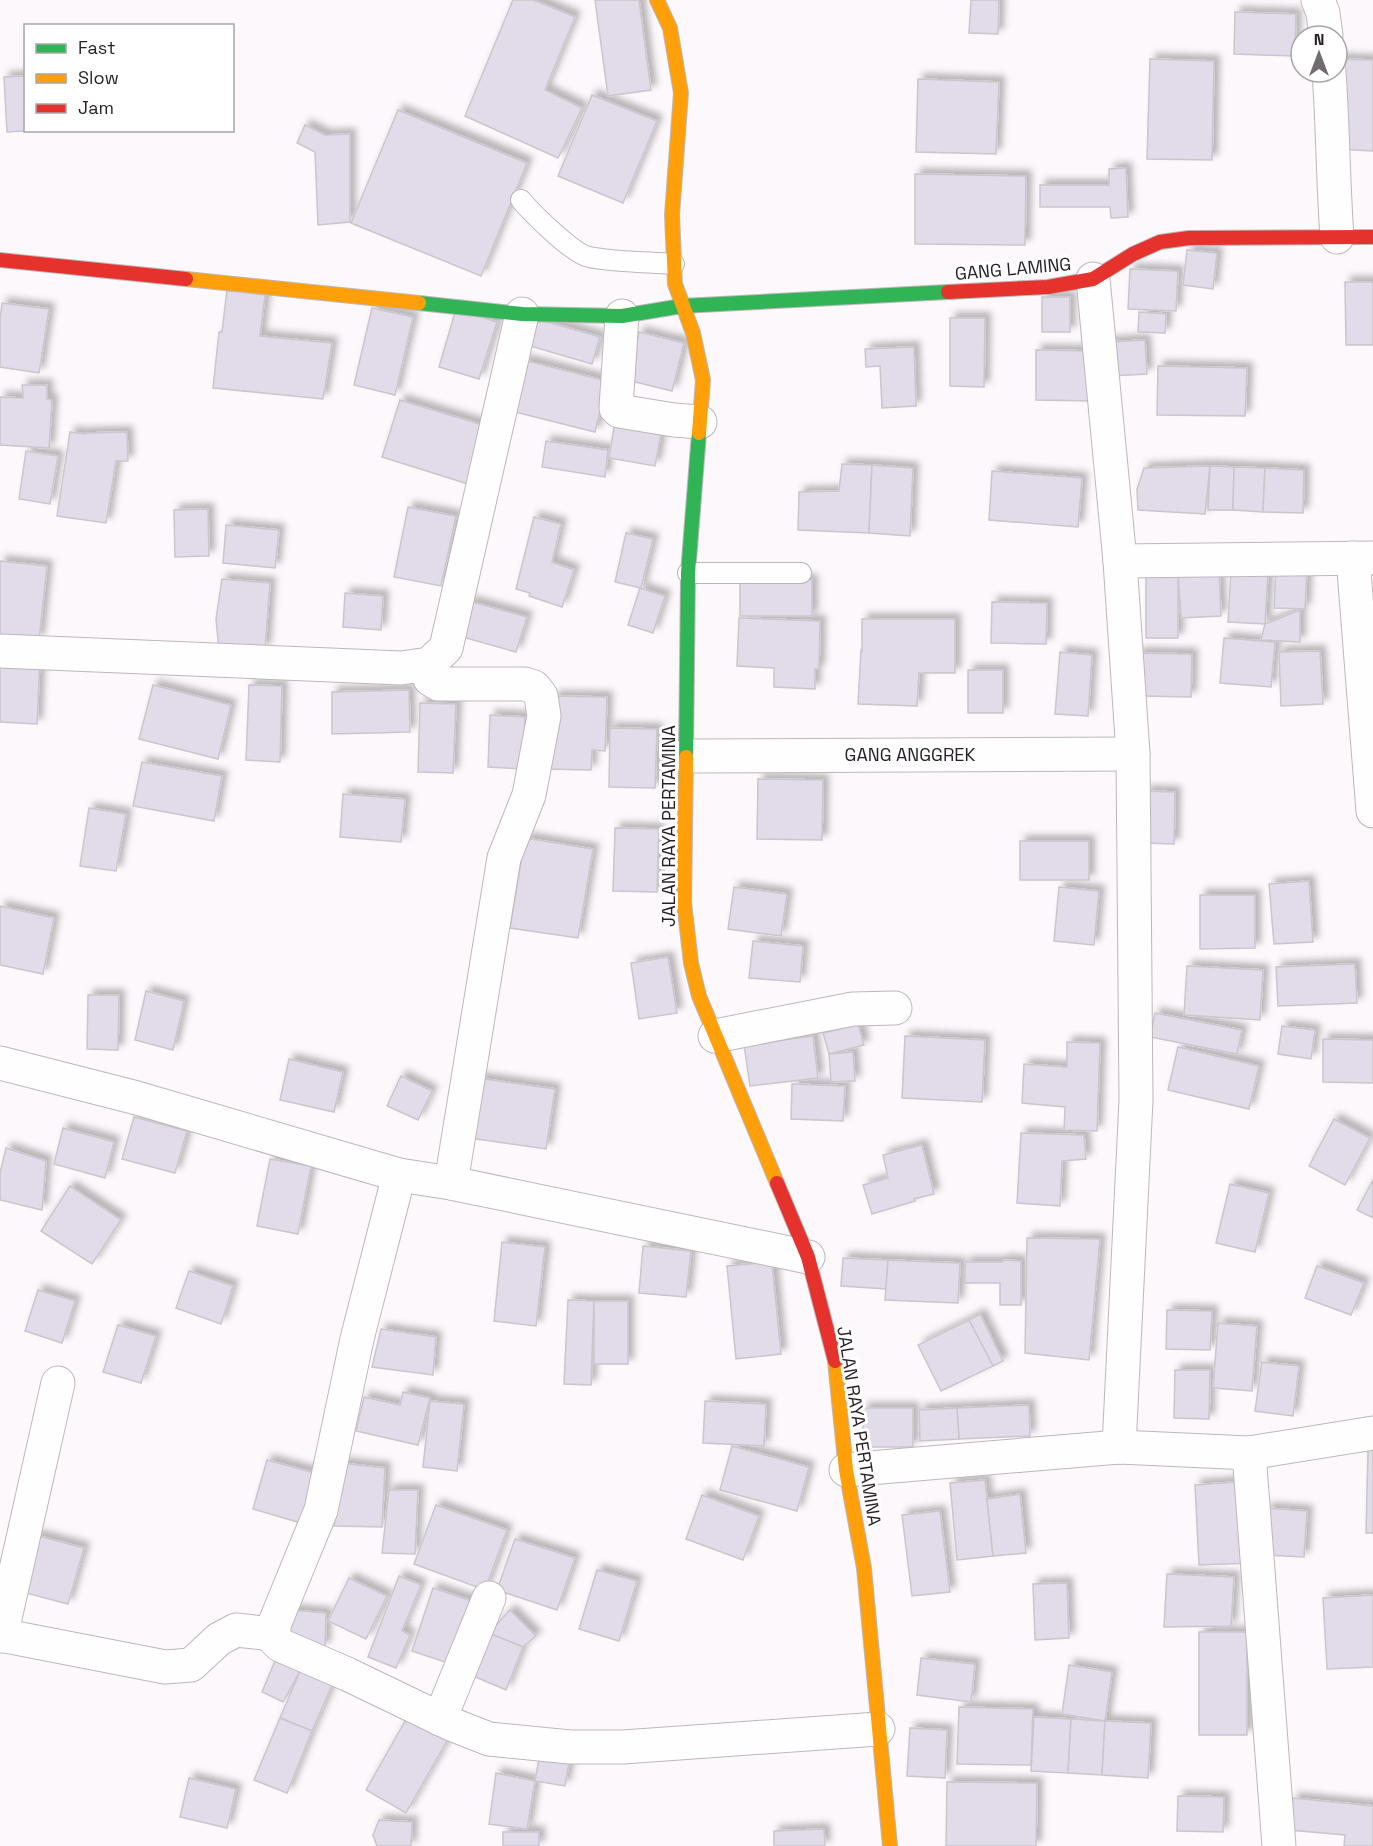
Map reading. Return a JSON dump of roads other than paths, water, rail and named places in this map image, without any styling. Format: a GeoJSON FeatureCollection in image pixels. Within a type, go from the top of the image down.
{"type":"FeatureCollection","features":[{"type":"Feature","properties":{"kind":"main road","name":"JALAN RAYA PERTAMINA"},"geometry":{"type":"LineString","coordinates":[[657,0],[669,28],[681,93],[672,215],[675,284],[693,333],[703,380],[688,573],[684,902],[691,963],[696,985],[715,1036],[808,1257],[834,1356],[846,1470],[864,1568],[890,1846]]}},
{"type":"Feature","properties":{"kind":"main road","name":"GANG LAMING"},"geometry":{"type":"LineString","coordinates":[[0,260],[522,314],[622,316],[682,306],[1048,287],[1093,279],[1133,254],[1160,242],[1189,238],[1373,237]]}},
{"type":"Feature","properties":{"kind":"street"},"geometry":{"type":"LineString","coordinates":[[1318,0],[1324,24]]}},
{"type":"Feature","properties":{"kind":"street"},"geometry":{"type":"LineString","coordinates":[[1330,84],[1333,124],[1332,169],[1337,237]]}},
{"type":"Feature","properties":{"kind":"street"},"geometry":{"type":"LineString","coordinates":[[1093,279],[1120,561],[1133,754],[1136,1100],[1119,1448]]}},
{"type":"Feature","properties":{"kind":"street"},"geometry":{"type":"LineString","coordinates":[[0,651],[400,668],[429,664],[446,648],[522,314]]}},
{"type":"Feature","properties":{"kind":"street"},"geometry":{"type":"LineString","coordinates":[[622,316],[616,408],[619,411],[700,422]]}},
{"type":"Feature","properties":{"kind":"street"},"geometry":{"type":"LineString","coordinates":[[1120,561],[1363,558],[1373,811]]}},
{"type":"Feature","properties":{"kind":"street"},"geometry":{"type":"LineString","coordinates":[[429,664],[430,679],[438,684],[525,684],[534,687],[542,696],[544,716],[529,795],[504,858],[451,1183]]}},
{"type":"Feature","properties":{"kind":"street","name":"GANG ANGGREK"},"geometry":{"type":"LineString","coordinates":[[686,756],[1133,754]]}},
{"type":"Feature","properties":{"kind":"street"},"geometry":{"type":"LineString","coordinates":[[715,1036],[853,1009],[895,1008]]}},
{"type":"Feature","properties":{"kind":"street"},"geometry":{"type":"LineString","coordinates":[[0,1063],[137,1098],[399,1175],[451,1183],[808,1257]]}},
{"type":"Feature","properties":{"kind":"street"},"geometry":{"type":"LineString","coordinates":[[399,1175],[357,1339],[321,1510],[274,1625],[274,1639],[279,1645],[489,1739],[570,1747],[623,1747],[878,1729]]}},
{"type":"Feature","properties":{"kind":"street"},"geometry":{"type":"LineString","coordinates":[[58,1383],[0,1636],[165,1667],[191,1665],[219,1639],[236,1630],[273,1634]]}},
{"type":"Feature","properties":{"kind":"street"},"geometry":{"type":"LineString","coordinates":[[846,1470],[1119,1448],[1249,1453],[1373,1433]]}},
{"type":"Feature","properties":{"kind":"street"},"geometry":{"type":"LineString","coordinates":[[1249,1453],[1279,1846]]}},
{"type":"Feature","properties":{"kind":"street"},"geometry":{"type":"LineString","coordinates":[[440,1719],[489,1598]]}},
{"type":"Feature","properties":{"kind":"lane"},"geometry":{"type":"LineString","coordinates":[[521,200],[559,237],[586,257],[674,264]]}},
{"type":"Feature","properties":{"kind":"lane"},"geometry":{"type":"LineString","coordinates":[[688,573],[801,573]]}}]}
